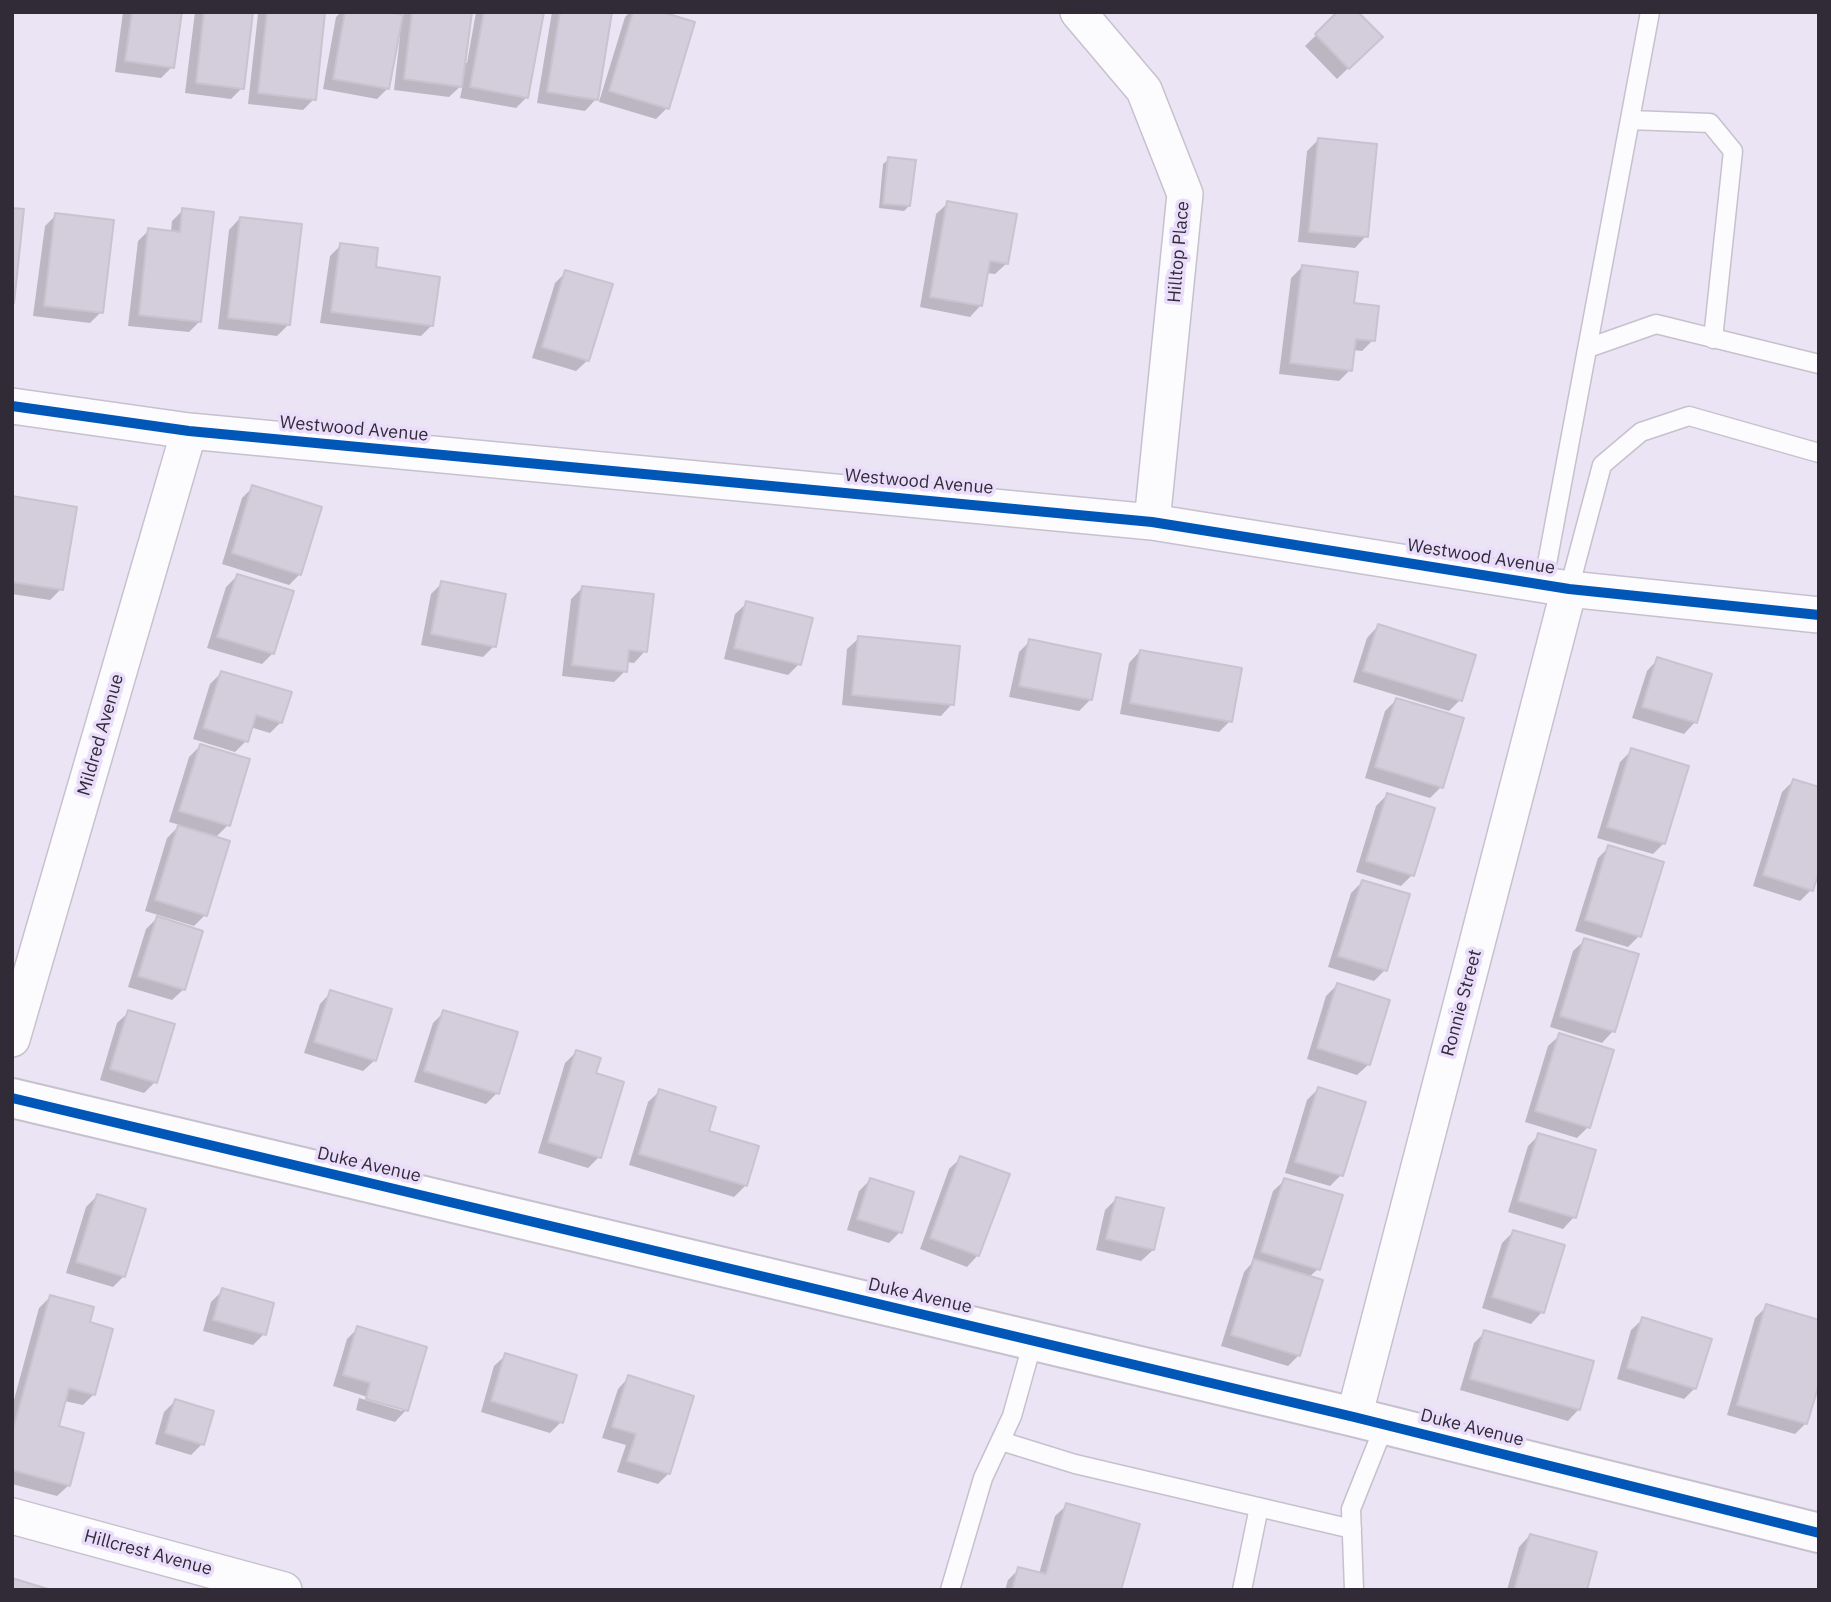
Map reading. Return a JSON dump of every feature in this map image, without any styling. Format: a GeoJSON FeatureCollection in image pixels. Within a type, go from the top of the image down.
{"type":"FeatureCollection","features":[{"type":"Feature","properties":{"kind":"street","name":"Hilltop Place"},"geometry":{"type":"LineString","coordinates":[[1078,12],[1144,90],[1185,194],[1152,522]]}},
{"type":"Feature","properties":{"kind":"street","name":"Westwood Avenue"},"geometry":{"type":"LineString","coordinates":[[12,406],[189,431],[1152,522],[1556,587],[1819,615]]}},
{"type":"Feature","properties":{"kind":"street","name":"Mildred Avenue"},"geometry":{"type":"LineString","coordinates":[[12,1039],[189,431]]}},
{"type":"Feature","properties":{"kind":"street","name":"Ronnie Street"},"geometry":{"type":"LineString","coordinates":[[1370,1421],[1556,587]]}},
{"type":"Feature","properties":{"kind":"street","name":"Duke Avenue"},"geometry":{"type":"LineString","coordinates":[[12,1098],[1370,1421],[1819,1534]]}},
{"type":"Feature","properties":{"kind":"street","name":"Hillcrest Avenue"},"geometry":{"type":"LineString","coordinates":[[12,1516],[284,1590]]}},
{"type":"Feature","properties":{"kind":"lane"},"geometry":{"type":"LineString","coordinates":[[1556,587],[1588,348],[1650,12]]}},
{"type":"Feature","properties":{"kind":"lane"},"geometry":{"type":"LineString","coordinates":[[1630,120],[1710,124],[1733,152],[1713,339]]}},
{"type":"Feature","properties":{"kind":"lane"},"geometry":{"type":"LineString","coordinates":[[1588,348],[1656,324],[1819,364]]}},
{"type":"Feature","properties":{"kind":"lane"},"geometry":{"type":"LineString","coordinates":[[1556,587],[1601,465],[1641,432],[1689,416],[1819,453]]}},
{"type":"Feature","properties":{"kind":"lane"},"geometry":{"type":"LineString","coordinates":[[950,1590],[983,1478],[1012,1416],[1033,1341]]}},
{"type":"Feature","properties":{"kind":"lane"},"geometry":{"type":"LineString","coordinates":[[1354,1590],[1351,1509],[1370,1421]]}},
{"type":"Feature","properties":{"kind":"lane"},"geometry":{"type":"LineString","coordinates":[[1001,1441],[1075,1464],[1352,1529]]}},
{"type":"Feature","properties":{"kind":"lane"},"geometry":{"type":"LineString","coordinates":[[1242,1590],[1259,1507]]}},
{"type":"Feature","properties":{"kind":"building"},"geometry":{"type":"Polygon","coordinates":[[[132,12],[182,12],[174,68],[125,61],[132,12]]]}},
{"type":"Feature","properties":{"kind":"building"},"geometry":{"type":"Polygon","coordinates":[[[204,12],[253,12],[244,89],[196,83],[204,12]]]}},
{"type":"Feature","properties":{"kind":"building"},"geometry":{"type":"Polygon","coordinates":[[[267,12],[325,12],[316,100],[258,93],[267,12]]]}},
{"type":"Feature","properties":{"kind":"building"},"geometry":{"type":"Polygon","coordinates":[[[345,12],[390,12],[403,15],[389,89],[333,79],[345,12]]]}},
{"type":"Feature","properties":{"kind":"building"},"geometry":{"type":"Polygon","coordinates":[[[412,12],[472,12],[462,87],[404,79],[412,12]]]}},
{"type":"Feature","properties":{"kind":"building"},"geometry":{"type":"Polygon","coordinates":[[[484,12],[544,12],[528,98],[470,87],[484,12]]]}},
{"type":"Feature","properties":{"kind":"building"},"geometry":{"type":"Polygon","coordinates":[[[560,12],[612,12],[598,100],[547,92],[560,12]]]}},
{"type":"Feature","properties":{"kind":"building"},"geometry":{"type":"Polygon","coordinates":[[[633,12],[662,12],[695,22],[669,109],[609,91],[633,12]]]}},
{"type":"Feature","properties":{"kind":"building"},"geometry":{"type":"Polygon","coordinates":[[[1337,12],[1358,12],[1383,37],[1349,69],[1315,34],[1337,12]]]}},
{"type":"Feature","properties":{"kind":"building"},"geometry":{"type":"Polygon","coordinates":[[[1318,138],[1377,144],[1368,237],[1309,232],[1318,138]]]}},
{"type":"Feature","properties":{"kind":"building"},"geometry":{"type":"Polygon","coordinates":[[[888,157],[916,160],[910,206],[883,204],[888,157]]]}},
{"type":"Feature","properties":{"kind":"building"},"geometry":{"type":"Polygon","coordinates":[[[947,201],[1017,214],[1008,264],[990,261],[982,306],[930,297],[947,201]]]}},
{"type":"Feature","properties":{"kind":"building"},"geometry":{"type":"Polygon","coordinates":[[[12,208],[24,209],[14,303],[12,303],[12,208]]]}},
{"type":"Feature","properties":{"kind":"building"},"geometry":{"type":"Polygon","coordinates":[[[182,208],[214,212],[201,322],[139,315],[148,228],[180,232],[182,208]]]}},
{"type":"Feature","properties":{"kind":"building"},"geometry":{"type":"Polygon","coordinates":[[[55,213],[114,220],[103,313],[44,306],[55,213]]]}},
{"type":"Feature","properties":{"kind":"building"},"geometry":{"type":"Polygon","coordinates":[[[240,217],[302,224],[290,325],[228,318],[240,217]]]}},
{"type":"Feature","properties":{"kind":"building"},"geometry":{"type":"Polygon","coordinates":[[[340,243],[378,248],[376,267],[440,277],[433,326],[331,312],[340,243]]]}},
{"type":"Feature","properties":{"kind":"building"},"geometry":{"type":"Polygon","coordinates":[[[1302,265],[1358,272],[1354,303],[1379,306],[1375,341],[1356,339],[1352,371],[1290,363],[1302,265]]]}},
{"type":"Feature","properties":{"kind":"building"},"geometry":{"type":"Polygon","coordinates":[[[565,270],[613,284],[589,361],[542,347],[565,270]]]}},
{"type":"Feature","properties":{"kind":"building"},"geometry":{"type":"Polygon","coordinates":[[[252,485],[322,507],[301,575],[232,553],[252,485]]]}},
{"type":"Feature","properties":{"kind":"building"},"geometry":{"type":"Polygon","coordinates":[[[12,496],[77,507],[63,590],[12,582],[12,496]]]}},
{"type":"Feature","properties":{"kind":"building"},"geometry":{"type":"Polygon","coordinates":[[[237,574],[294,591],[274,654],[217,637],[237,574]]]}},
{"type":"Feature","properties":{"kind":"building"},"geometry":{"type":"Polygon","coordinates":[[[441,581],[506,594],[496,647],[431,634],[441,581]]]}},
{"type":"Feature","properties":{"kind":"building"},"geometry":{"type":"Polygon","coordinates":[[[582,586],[654,594],[647,652],[629,650],[627,672],[572,665],[582,586]]]}},
{"type":"Feature","properties":{"kind":"building"},"geometry":{"type":"Polygon","coordinates":[[[746,601],[813,618],[801,665],[734,648],[746,601]]]}},
{"type":"Feature","properties":{"kind":"building"},"geometry":{"type":"Polygon","coordinates":[[[1378,624],[1476,655],[1462,701],[1363,671],[1378,624]]]}},
{"type":"Feature","properties":{"kind":"building"},"geometry":{"type":"Polygon","coordinates":[[[858,636],[960,646],[954,705],[852,695],[858,636]]]}},
{"type":"Feature","properties":{"kind":"building"},"geometry":{"type":"Polygon","coordinates":[[[1029,639],[1101,654],[1092,700],[1019,686],[1029,639]]]}},
{"type":"Feature","properties":{"kind":"building"},"geometry":{"type":"Polygon","coordinates":[[[1140,650],[1242,668],[1232,722],[1130,703],[1140,650]]]}},
{"type":"Feature","properties":{"kind":"building"},"geometry":{"type":"Polygon","coordinates":[[[1657,657],[1712,674],[1697,723],[1642,707],[1657,657]]]}},
{"type":"Feature","properties":{"kind":"building"},"geometry":{"type":"Polygon","coordinates":[[[221,671],[292,692],[282,723],[256,715],[248,742],[203,728],[221,671]]]}},
{"type":"Feature","properties":{"kind":"building"},"geometry":{"type":"Polygon","coordinates":[[[1396,698],[1464,718],[1443,788],[1375,767],[1396,698]]]}},
{"type":"Feature","properties":{"kind":"building"},"geometry":{"type":"Polygon","coordinates":[[[200,744],[250,759],[230,826],[179,811],[200,744]]]}},
{"type":"Feature","properties":{"kind":"building"},"geometry":{"type":"Polygon","coordinates":[[[1631,748],[1689,766],[1665,844],[1607,827],[1631,748]]]}},
{"type":"Feature","properties":{"kind":"building"},"geometry":{"type":"Polygon","coordinates":[[[1793,779],[1819,787],[1819,871],[1813,891],[1763,875],[1793,779]]]}},
{"type":"Feature","properties":{"kind":"building"},"geometry":{"type":"Polygon","coordinates":[[[1387,793],[1435,808],[1414,876],[1366,861],[1387,793]]]}},
{"type":"Feature","properties":{"kind":"building"},"geometry":{"type":"Polygon","coordinates":[[[178,825],[230,841],[207,916],[155,900],[178,825]]]}},
{"type":"Feature","properties":{"kind":"building"},"geometry":{"type":"Polygon","coordinates":[[[1608,845],[1664,862],[1641,937],[1585,920],[1608,845]]]}},
{"type":"Feature","properties":{"kind":"building"},"geometry":{"type":"Polygon","coordinates":[[[1362,880],[1410,894],[1387,971],[1338,956],[1362,880]]]}},
{"type":"Feature","properties":{"kind":"building"},"geometry":{"type":"Polygon","coordinates":[[[157,916],[203,931],[185,990],[138,976],[157,916]]]}},
{"type":"Feature","properties":{"kind":"building"},"geometry":{"type":"Polygon","coordinates":[[[1584,938],[1639,954],[1615,1032],[1560,1016],[1584,938]]]}},
{"type":"Feature","properties":{"kind":"building"},"geometry":{"type":"Polygon","coordinates":[[[1337,983],[1390,1000],[1370,1065],[1317,1048],[1337,983]]]}},
{"type":"Feature","properties":{"kind":"building"},"geometry":{"type":"Polygon","coordinates":[[[330,990],[392,1009],[376,1061],[314,1042],[330,990]]]}},
{"type":"Feature","properties":{"kind":"building"},"geometry":{"type":"Polygon","coordinates":[[[128,1010],[175,1024],[157,1083],[110,1069],[128,1010]]]}},
{"type":"Feature","properties":{"kind":"building"},"geometry":{"type":"Polygon","coordinates":[[[443,1010],[518,1032],[499,1094],[424,1071],[443,1010]]]}},
{"type":"Feature","properties":{"kind":"building"},"geometry":{"type":"Polygon","coordinates":[[[1559,1033],[1614,1050],[1590,1128],[1535,1111],[1559,1033]]]}},
{"type":"Feature","properties":{"kind":"building"},"geometry":{"type":"Polygon","coordinates":[[[576,1050],[601,1058],[596,1073],[624,1082],[601,1158],[548,1142],[576,1050]]]}},
{"type":"Feature","properties":{"kind":"building"},"geometry":{"type":"Polygon","coordinates":[[[1318,1087],[1366,1102],[1343,1176],[1295,1162],[1318,1087]]]}},
{"type":"Feature","properties":{"kind":"building"},"geometry":{"type":"Polygon","coordinates":[[[659,1089],[716,1107],[709,1131],[759,1146],[747,1186],[639,1154],[659,1089]]]}},
{"type":"Feature","properties":{"kind":"building"},"geometry":{"type":"Polygon","coordinates":[[[1538,1133],[1596,1150],[1576,1218],[1518,1201],[1538,1133]]]}},
{"type":"Feature","properties":{"kind":"building"},"geometry":{"type":"Polygon","coordinates":[[[960,1156],[1010,1174],[979,1256],[930,1238],[960,1156]]]}},
{"type":"Feature","properties":{"kind":"building"},"geometry":{"type":"Polygon","coordinates":[[[870,1178],[914,1192],[902,1233],[857,1219],[870,1178]]]}},
{"type":"Feature","properties":{"kind":"building"},"geometry":{"type":"Polygon","coordinates":[[[1284,1178],[1343,1195],[1320,1270],[1261,1252],[1284,1178]]]}},
{"type":"Feature","properties":{"kind":"building"},"geometry":{"type":"Polygon","coordinates":[[[97,1194],[146,1209],[125,1277],[76,1262],[97,1194]]]}},
{"type":"Feature","properties":{"kind":"building"},"geometry":{"type":"Polygon","coordinates":[[[1116,1197],[1164,1208],[1154,1250],[1106,1239],[1116,1197]]]}},
{"type":"Feature","properties":{"kind":"building"},"geometry":{"type":"Polygon","coordinates":[[[1513,1230],[1565,1245],[1544,1313],[1492,1297],[1513,1230]]]}},
{"type":"Feature","properties":{"kind":"building"},"geometry":{"type":"Polygon","coordinates":[[[1254,1259],[1323,1280],[1300,1356],[1231,1335],[1254,1259]]]}},
{"type":"Feature","properties":{"kind":"building"},"geometry":{"type":"Polygon","coordinates":[[[222,1288],[274,1303],[266,1335],[213,1320],[222,1288]]]}},
{"type":"Feature","properties":{"kind":"building"},"geometry":{"type":"Polygon","coordinates":[[[50,1295],[94,1307],[90,1322],[113,1329],[95,1395],[69,1388],[59,1426],[84,1433],[70,1486],[12,1470],[12,1433],[50,1295]]]}},
{"type":"Feature","properties":{"kind":"building"},"geometry":{"type":"Polygon","coordinates":[[[1766,1304],[1819,1320],[1819,1384],[1807,1424],[1737,1405],[1766,1304]]]}},
{"type":"Feature","properties":{"kind":"building"},"geometry":{"type":"Polygon","coordinates":[[[1642,1317],[1712,1339],[1696,1389],[1627,1368],[1642,1317]]]}},
{"type":"Feature","properties":{"kind":"building"},"geometry":{"type":"Polygon","coordinates":[[[357,1326],[427,1347],[408,1411],[366,1399],[370,1383],[343,1375],[357,1326]]]}},
{"type":"Feature","properties":{"kind":"building"},"geometry":{"type":"Polygon","coordinates":[[[1484,1330],[1594,1361],[1580,1410],[1470,1379],[1484,1330]]]}},
{"type":"Feature","properties":{"kind":"building"},"geometry":{"type":"Polygon","coordinates":[[[505,1353],[577,1375],[563,1423],[491,1401],[505,1353]]]}},
{"type":"Feature","properties":{"kind":"building"},"geometry":{"type":"Polygon","coordinates":[[[628,1375],[694,1396],[670,1474],[627,1461],[636,1434],[612,1427],[628,1375]]]}},
{"type":"Feature","properties":{"kind":"building"},"geometry":{"type":"Polygon","coordinates":[[[175,1399],[214,1411],[204,1445],[165,1433],[175,1399]]]}},
{"type":"Feature","properties":{"kind":"building"},"geometry":{"type":"Polygon","coordinates":[[[1066,1503],[1140,1524],[1121,1590],[1012,1590],[1018,1567],[1046,1574],[1066,1503]]]}},
{"type":"Feature","properties":{"kind":"building"},"geometry":{"type":"Polygon","coordinates":[[[1530,1534],[1597,1552],[1587,1590],[1514,1590],[1530,1534]]]}},
{"type":"Feature","properties":{"kind":"building"},"geometry":{"type":"Polygon","coordinates":[[[12,1578],[48,1589],[48,1590],[12,1590],[12,1578]]]}},
{"type":"Feature","properties":{"kind":"cycle path"},"geometry":{"type":"LineString","coordinates":[[12,406],[189,431],[1152,522],[1569,589],[1819,615]]}},
{"type":"Feature","properties":{"kind":"cycle path"},"geometry":{"type":"LineString","coordinates":[[12,1098],[1354,1417],[1819,1533]]}}]}
